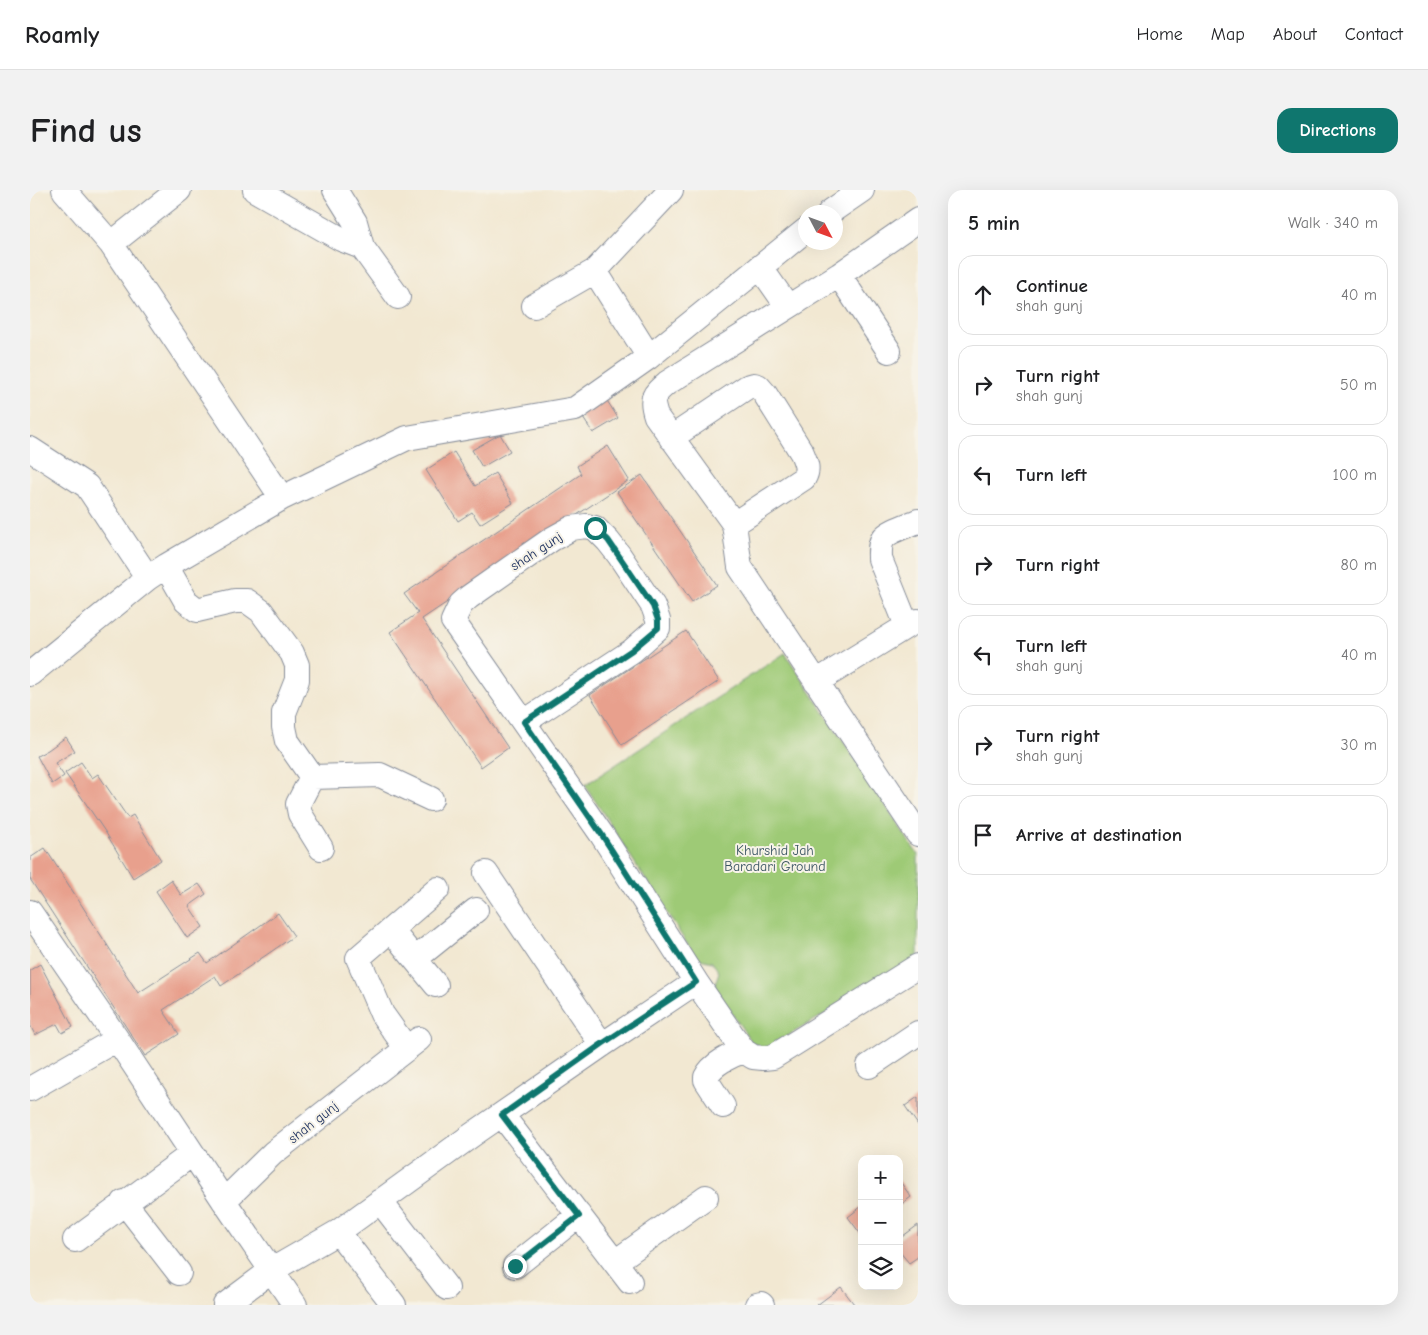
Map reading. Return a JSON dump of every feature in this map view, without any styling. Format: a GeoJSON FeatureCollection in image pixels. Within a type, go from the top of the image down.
{"type":"FeatureCollection","features":[{"type":"Feature","properties":{"kind":"street"},"geometry":{"type":"LineString","coordinates":[[64,190],[111,244],[282,498]]}},
{"type":"Feature","properties":{"kind":"street"},"geometry":{"type":"LineString","coordinates":[[111,244],[180,190]]}},
{"type":"Feature","properties":{"kind":"street"},"geometry":{"type":"LineString","coordinates":[[255,190],[341,239],[362,248]]}},
{"type":"Feature","properties":{"kind":"street"},"geometry":{"type":"LineString","coordinates":[[335,190],[355,222],[362,248],[398,297]]}},
{"type":"Feature","properties":{"kind":"street"},"geometry":{"type":"LineString","coordinates":[[534,306],[595,271],[671,190]]}},
{"type":"Feature","properties":{"kind":"street"},"geometry":{"type":"LineString","coordinates":[[840,205],[862,190]]}},
{"type":"Feature","properties":{"kind":"street"},"geometry":{"type":"LineString","coordinates":[[918,220],[839,275],[666,383],[655,393],[652,405],[656,416],[671,438],[734,524],[740,567],[918,834]]}},
{"type":"Feature","properties":{"kind":"street"},"geometry":{"type":"LineString","coordinates":[[30,674],[157,572],[282,498],[407,438],[575,408],[649,357],[798,236]]}},
{"type":"Feature","properties":{"kind":"street"},"geometry":{"type":"LineString","coordinates":[[760,267],[788,307]]}},
{"type":"Feature","properties":{"kind":"street"},"geometry":{"type":"LineString","coordinates":[[595,271],[649,357]]}},
{"type":"Feature","properties":{"kind":"street"},"geometry":{"type":"LineString","coordinates":[[839,275],[889,352]]}},
{"type":"Feature","properties":{"kind":"street"},"geometry":{"type":"LineString","coordinates":[[671,438],[747,387],[754,385],[765,394],[802,453],[807,464],[807,473],[804,478],[734,524]]}},
{"type":"Feature","properties":{"kind":"street"},"geometry":{"type":"LineString","coordinates":[[30,449],[87,486],[157,572],[197,610],[247,601],[261,611],[292,653],[297,665],[297,680],[284,713],[284,727],[286,741],[312,776]]}},
{"type":"Feature","properties":{"kind":"street"},"geometry":{"type":"LineString","coordinates":[[816,682],[913,623],[880,559],[880,548],[883,539],[894,531],[918,521]]}},
{"type":"Feature","properties":{"kind":"street","name":"shah gunj"},"geometry":{"type":"LineString","coordinates":[[586,526],[595,528],[608,540],[653,606],[658,620],[658,628],[632,650],[524,722],[453,620],[461,604],[469,597],[552,539],[572,528],[586,526]]}},
{"type":"Feature","properties":{"kind":"street"},"geometry":{"type":"LineString","coordinates":[[524,722],[602,835],[696,982],[744,1051],[753,1057],[773,1057],[918,966]]}},
{"type":"Feature","properties":{"kind":"street"},"geometry":{"type":"LineString","coordinates":[[312,776],[380,775],[430,799]]}},
{"type":"Feature","properties":{"kind":"street"},"geometry":{"type":"LineString","coordinates":[[312,776],[298,804],[300,814],[321,848]]}},
{"type":"Feature","properties":{"kind":"street"},"geometry":{"type":"LineString","coordinates":[[486,873],[602,1044]]}},
{"type":"Feature","properties":{"kind":"street","name":"shah gunj"},"geometry":{"type":"LineString","coordinates":[[224,1201],[273,1153],[413,1044],[382,1014],[358,958],[438,890]]}},
{"type":"Feature","properties":{"kind":"street"},"geometry":{"type":"LineString","coordinates":[[415,959],[476,910]]}},
{"type":"Feature","properties":{"kind":"street"},"geometry":{"type":"LineString","coordinates":[[30,912],[118,1039],[192,1154],[295,1305]]}},
{"type":"Feature","properties":{"kind":"street"},"geometry":{"type":"LineString","coordinates":[[391,930],[436,985]]}},
{"type":"Feature","properties":{"kind":"street"},"geometry":{"type":"LineString","coordinates":[[225,1305],[272,1270],[338,1232],[602,1044],[696,982]]}},
{"type":"Feature","properties":{"kind":"street"},"geometry":{"type":"LineString","coordinates":[[869,1066],[918,1033]]}},
{"type":"Feature","properties":{"kind":"street"},"geometry":{"type":"LineString","coordinates":[[30,1089],[118,1039]]}},
{"type":"Feature","properties":{"kind":"street"},"geometry":{"type":"LineString","coordinates":[[723,1106],[706,1080],[706,1077],[712,1068],[734,1054],[744,1051]]}},
{"type":"Feature","properties":{"kind":"street"},"geometry":{"type":"LineString","coordinates":[[502,1115],[630,1282]]}},
{"type":"Feature","properties":{"kind":"street"},"geometry":{"type":"LineString","coordinates":[[75,1240],[124,1202],[192,1154]]}},
{"type":"Feature","properties":{"kind":"street"},"geometry":{"type":"LineString","coordinates":[[615,1262],[706,1197]]}},
{"type":"Feature","properties":{"kind":"street"},"geometry":{"type":"LineString","coordinates":[[380,1201],[447,1288]]}},
{"type":"Feature","properties":{"kind":"street"},"geometry":{"type":"LineString","coordinates":[[124,1202],[179,1273]]}},
{"type":"Feature","properties":{"kind":"street"},"geometry":{"type":"LineString","coordinates":[[515,1266],[579,1216]]}},
{"type":"Feature","properties":{"kind":"street"},"geometry":{"type":"LineString","coordinates":[[338,1232],[394,1305]]}},
{"type":"Feature","properties":{"kind":"street"},"geometry":{"type":"LineString","coordinates":[[757,1305],[762,1305]]}},
{"type":"Feature","properties":{"kind":"green space","name":"Khurshid Jah Baradari Ground"},"geometry":{"type":"Polygon","coordinates":[[[785,653],[918,855],[918,960],[765,1049],[752,1043],[714,987],[719,972],[712,962],[696,958],[585,785],[785,653]]]}},
{"type":"Feature","properties":{"kind":"building"},"geometry":{"type":"Polygon","coordinates":[[[606,399],[618,418],[593,433],[581,415],[606,399]]]}},
{"type":"Feature","properties":{"kind":"building"},"geometry":{"type":"Polygon","coordinates":[[[500,434],[510,451],[482,467],[472,450],[500,434]]]}},
{"type":"Feature","properties":{"kind":"building"},"geometry":{"type":"Polygon","coordinates":[[[608,446],[629,480],[422,619],[508,748],[481,767],[390,632],[418,613],[404,594],[581,474],[577,466],[608,446]]]}},
{"type":"Feature","properties":{"kind":"building"},"geometry":{"type":"Polygon","coordinates":[[[454,452],[475,486],[495,473],[513,503],[480,524],[472,512],[458,521],[426,470],[454,452]]]}},
{"type":"Feature","properties":{"kind":"building"},"geometry":{"type":"Polygon","coordinates":[[[642,475],[717,585],[692,602],[617,492],[642,475]]]}},
{"type":"Feature","properties":{"kind":"building"},"geometry":{"type":"Polygon","coordinates":[[[686,631],[719,681],[622,745],[590,695],[686,631]]]}},
{"type":"Feature","properties":{"kind":"building"},"geometry":{"type":"Polygon","coordinates":[[[66,737],[75,751],[55,763],[64,776],[52,784],[37,756],[66,737]]]}},
{"type":"Feature","properties":{"kind":"building"},"geometry":{"type":"Polygon","coordinates":[[[81,762],[92,778],[98,774],[128,818],[133,815],[161,860],[133,878],[106,833],[65,773],[81,762]]]}},
{"type":"Feature","properties":{"kind":"building"},"geometry":{"type":"Polygon","coordinates":[[[45,848],[138,993],[200,953],[207,963],[278,913],[294,936],[221,986],[215,976],[163,1010],[179,1034],[145,1056],[30,879],[30,858],[45,848]]]}},
{"type":"Feature","properties":{"kind":"building"},"geometry":{"type":"Polygon","coordinates":[[[171,880],[181,895],[199,884],[206,894],[189,906],[203,927],[187,938],[156,891],[171,880]]]}},
{"type":"Feature","properties":{"kind":"building"},"geometry":{"type":"Polygon","coordinates":[[[40,964],[73,1027],[62,1033],[57,1024],[35,1035],[30,1025],[30,970],[40,964]]]}},
{"type":"Feature","properties":{"kind":"building"},"geometry":{"type":"Polygon","coordinates":[[[918,1097],[918,1125],[905,1106],[918,1097]]]}},
{"type":"Feature","properties":{"kind":"building"},"geometry":{"type":"Polygon","coordinates":[[[903,1186],[911,1197],[903,1203],[903,1186]]]}},
{"type":"Feature","properties":{"kind":"building"},"geometry":{"type":"Polygon","coordinates":[[[858,1209],[858,1231],[848,1217],[858,1209]]]}},
{"type":"Feature","properties":{"kind":"building"},"geometry":{"type":"Polygon","coordinates":[[[918,1225],[918,1257],[909,1263],[903,1256],[903,1236],[918,1225]]]}},
{"type":"Feature","properties":{"kind":"building"},"geometry":{"type":"Polygon","coordinates":[[[841,1287],[854,1304],[817,1305],[841,1287]]]}},
{"type":"Feature","properties":{"kind":"route"},"geometry":{"type":"LineString","coordinates":[[515,1266],[579,1216],[502,1115],[602,1044],[696,982],[602,835],[524,722],[632,650],[658,628],[658,620],[653,606],[608,540],[595,528]]}}]}
